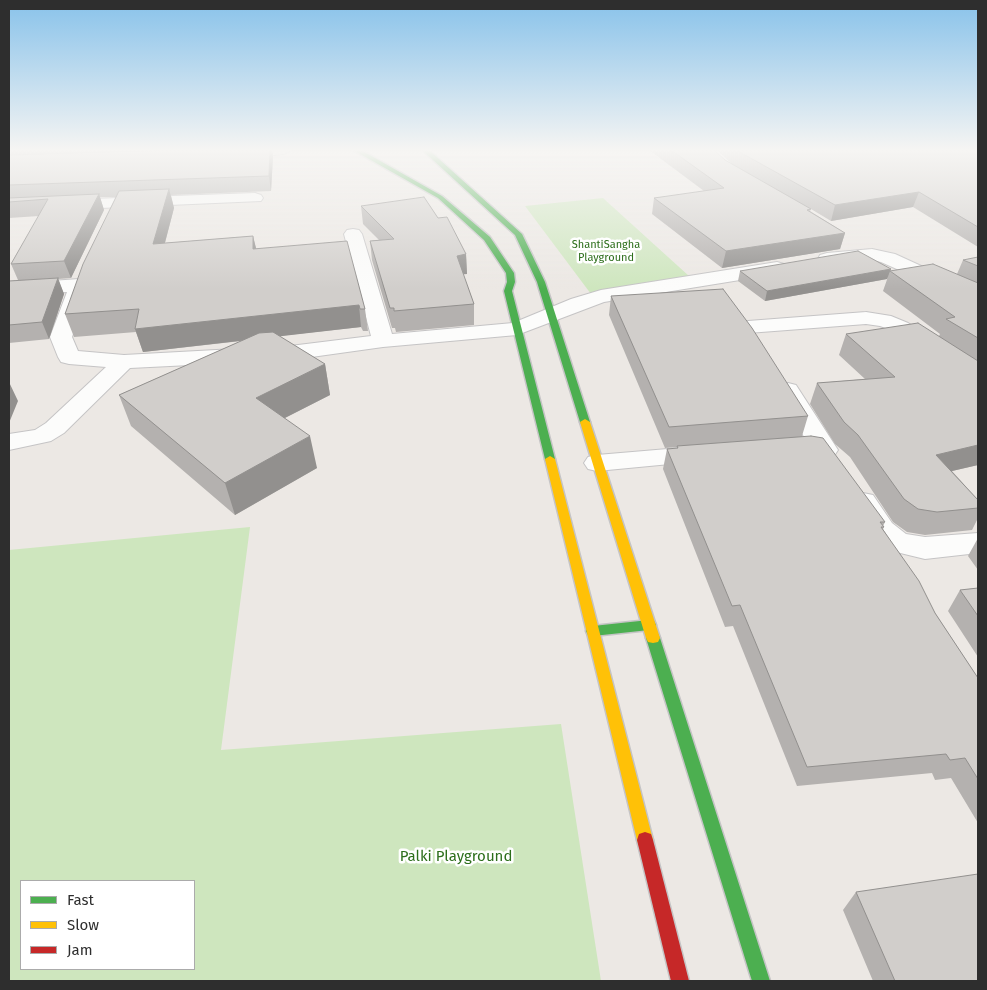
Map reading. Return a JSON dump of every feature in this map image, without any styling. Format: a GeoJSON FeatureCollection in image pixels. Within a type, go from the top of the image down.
{"type":"FeatureCollection","features":[{"type":"Feature","properties":{"kind":"main road"},"geometry":{"type":"LineString","coordinates":[[439,196],[487,239],[510,274],[511,282],[508,292],[680,981]]}},
{"type":"Feature","properties":{"kind":"main road"},"geometry":{"type":"LineString","coordinates":[[477,196],[518,234],[530,255],[551,314],[761,981]]}},
{"type":"Feature","properties":{"kind":"main road"},"geometry":{"type":"LineString","coordinates":[[593,630],[649,625]]}},
{"type":"Feature","properties":{"kind":"street"},"geometry":{"type":"LineString","coordinates":[[9,206],[117,204],[255,198]]}},
{"type":"Feature","properties":{"kind":"street"},"geometry":{"type":"LineString","coordinates":[[109,222],[117,204]]}},
{"type":"Feature","properties":{"kind":"street"},"geometry":{"type":"LineString","coordinates":[[353,234],[383,341]]}},
{"type":"Feature","properties":{"kind":"street"},"geometry":{"type":"LineString","coordinates":[[847,239],[872,254],[888,258],[978,299]]}},
{"type":"Feature","properties":{"kind":"street"},"geometry":{"type":"LineString","coordinates":[[9,290],[83,276],[61,337],[69,357],[124,362],[290,353],[383,341],[517,329],[551,314],[601,296],[872,254]]}},
{"type":"Feature","properties":{"kind":"street"},"geometry":{"type":"LineString","coordinates":[[713,279],[743,321],[866,318],[884,320],[900,327],[978,377]]}},
{"type":"Feature","properties":{"kind":"street"},"geometry":{"type":"LineString","coordinates":[[9,442],[42,436],[55,428],[124,362]]}},
{"type":"Feature","properties":{"kind":"street"},"geometry":{"type":"LineString","coordinates":[[778,375],[825,450],[847,476],[882,530],[898,543],[915,579]]}},
{"type":"Feature","properties":{"kind":"street"},"geometry":{"type":"LineString","coordinates":[[794,447],[825,450]]}},
{"type":"Feature","properties":{"kind":"street"},"geometry":{"type":"LineString","coordinates":[[597,463],[725,452]]}},
{"type":"Feature","properties":{"kind":"street"},"geometry":{"type":"LineString","coordinates":[[898,543],[925,548],[978,543]]}},
{"type":"Feature","properties":{"kind":"green space","name":"ShantiSangha Playground"},"geometry":{"type":"Polygon","coordinates":[[[603,198],[689,276],[591,294],[525,206],[603,198]]]}},
{"type":"Feature","properties":{"kind":"green space","name":"Palki Playground"},"geometry":{"type":"Polygon","coordinates":[[[250,527],[221,750],[561,724],[601,981],[9,981],[9,550],[250,527]]]}},
{"type":"Feature","properties":{"kind":"building"},"geometry":{"type":"Polygon","coordinates":[[[98,196],[64,261],[11,264],[48,199],[9,202],[9,198],[98,196]]]}},
{"type":"Feature","properties":{"kind":"building"},"geometry":{"type":"Polygon","coordinates":[[[116,196],[167,196],[153,244],[253,236],[253,249],[347,241],[365,309],[360,309],[359,305],[135,329],[139,309],[65,314],[83,264],[116,196]]]}},
{"type":"Feature","properties":{"kind":"building"},"geometry":{"type":"Polygon","coordinates":[[[667,196],[789,196],[811,209],[807,210],[845,233],[726,251],[654,198],[667,196]]]}},
{"type":"Feature","properties":{"kind":"building"},"geometry":{"type":"Polygon","coordinates":[[[819,196],[892,196],[835,205],[819,196]]]}},
{"type":"Feature","properties":{"kind":"building"},"geometry":{"type":"Polygon","coordinates":[[[926,196],[978,196],[978,227],[926,196]]]}},
{"type":"Feature","properties":{"kind":"building"},"geometry":{"type":"Polygon","coordinates":[[[424,197],[438,218],[447,217],[466,254],[457,256],[474,304],[394,311],[394,308],[390,308],[370,241],[394,239],[361,206],[424,197]]]}},
{"type":"Feature","properties":{"kind":"building"},"geometry":{"type":"Polygon","coordinates":[[[858,251],[891,269],[767,291],[740,271],[858,251]]]}},
{"type":"Feature","properties":{"kind":"building"},"geometry":{"type":"Polygon","coordinates":[[[978,257],[978,266],[963,260],[978,257]]]}},
{"type":"Feature","properties":{"kind":"building"},"geometry":{"type":"Polygon","coordinates":[[[933,264],[978,283],[978,338],[946,319],[955,317],[890,271],[933,264]]]}},
{"type":"Feature","properties":{"kind":"building"},"geometry":{"type":"Polygon","coordinates":[[[58,278],[42,322],[9,325],[9,281],[58,278]]]}},
{"type":"Feature","properties":{"kind":"building"},"geometry":{"type":"Polygon","coordinates":[[[723,289],[752,328],[808,416],[669,427],[611,296],[723,289]]]}},
{"type":"Feature","properties":{"kind":"building"},"geometry":{"type":"Polygon","coordinates":[[[918,323],[978,361],[978,445],[936,455],[978,500],[978,508],[937,512],[918,509],[904,499],[858,435],[844,422],[817,383],[895,377],[846,334],[918,323]]]}},
{"type":"Feature","properties":{"kind":"building"},"geometry":{"type":"Polygon","coordinates":[[[273,332],[325,364],[256,398],[310,436],[225,483],[119,395],[259,333],[273,332]]]}},
{"type":"Feature","properties":{"kind":"building"},"geometry":{"type":"Polygon","coordinates":[[[811,436],[823,438],[885,522],[880,522],[884,527],[881,527],[919,581],[935,613],[978,678],[978,779],[965,758],[950,760],[946,754],[807,767],[740,605],[732,606],[667,449],[678,448],[677,446],[811,436]]]}},
{"type":"Feature","properties":{"kind":"building"},"geometry":{"type":"Polygon","coordinates":[[[978,588],[978,616],[960,590],[978,588]]]}},
{"type":"Feature","properties":{"kind":"building"},"geometry":{"type":"Polygon","coordinates":[[[978,874],[978,981],[895,981],[856,892],[978,874]]]}},
{"type":"Feature","properties":{"kind":"traffic: fast"},"geometry":{"type":"LineString","coordinates":[[439,196],[487,239],[510,273],[511,282],[508,291],[550,459]]}},
{"type":"Feature","properties":{"kind":"traffic: fast"},"geometry":{"type":"LineString","coordinates":[[476,196],[518,234],[541,282],[585,422]]}},
{"type":"Feature","properties":{"kind":"traffic: fast"},"geometry":{"type":"LineString","coordinates":[[593,631],[649,625]]}},
{"type":"Feature","properties":{"kind":"traffic: fast"},"geometry":{"type":"LineString","coordinates":[[653,638],[761,981]]}},
{"type":"Feature","properties":{"kind":"traffic: slow"},"geometry":{"type":"LineString","coordinates":[[585,422],[653,638]]}},
{"type":"Feature","properties":{"kind":"traffic: slow"},"geometry":{"type":"LineString","coordinates":[[550,459],[645,840]]}},
{"type":"Feature","properties":{"kind":"traffic: jam"},"geometry":{"type":"LineString","coordinates":[[645,840],[680,981]]}}]}
